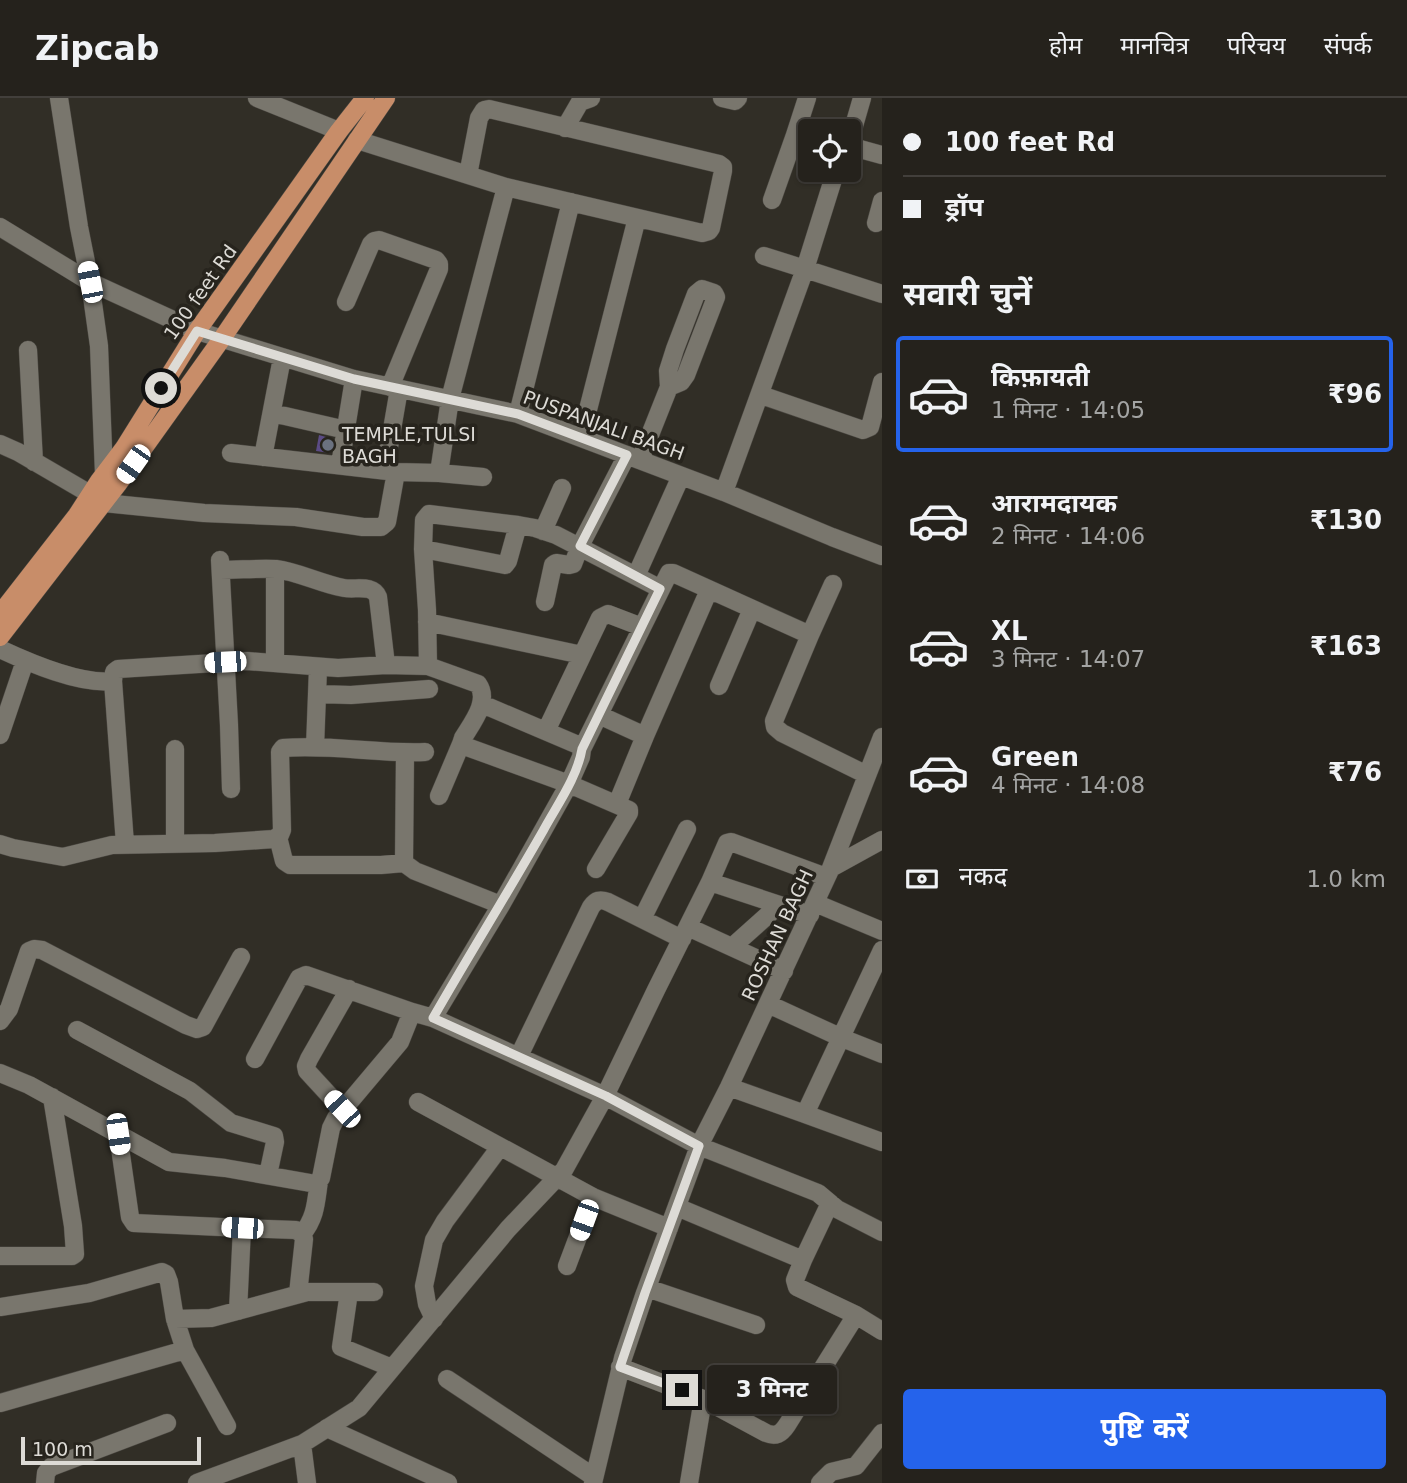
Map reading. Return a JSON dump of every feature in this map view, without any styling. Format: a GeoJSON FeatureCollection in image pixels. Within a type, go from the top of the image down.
{"type":"FeatureCollection","features":[{"type":"Feature","properties":{"kind":"main road","name":"100 feet Rd"},"geometry":{"type":"LineString","coordinates":[[0,614],[77,515],[97,499],[104,474],[124,448],[197,331],[365,98]]}},
{"type":"Feature","properties":{"kind":"main road"},"geometry":{"type":"LineString","coordinates":[[0,637],[97,499],[221,340],[386,98]]}},
{"type":"Feature","properties":{"kind":"street"},"geometry":{"type":"LineString","coordinates":[[59,98],[99,346],[104,474]]}},
{"type":"Feature","properties":{"kind":"street"},"geometry":{"type":"LineString","coordinates":[[257,98],[339,131]]}},
{"type":"Feature","properties":{"kind":"street"},"geometry":{"type":"LineString","coordinates":[[722,98],[732,101],[738,98]]}},
{"type":"Feature","properties":{"kind":"street"},"geometry":{"type":"LineString","coordinates":[[805,119],[807,98]]}},
{"type":"Feature","properties":{"kind":"street"},"geometry":{"type":"LineString","coordinates":[[856,119],[862,98]]}},
{"type":"Feature","properties":{"kind":"street"},"geometry":{"type":"LineString","coordinates":[[565,128],[584,99]]}},
{"type":"Feature","properties":{"kind":"street"},"geometry":{"type":"LineString","coordinates":[[357,140],[506,187],[702,233],[711,228],[723,167],[484,110],[479,118],[468,175]]}},
{"type":"Feature","properties":{"kind":"street"},"geometry":{"type":"LineString","coordinates":[[772,200],[798,146]]}},
{"type":"Feature","properties":{"kind":"street"},"geometry":{"type":"LineString","coordinates":[[861,148],[882,155]]}},
{"type":"Feature","properties":{"kind":"street"},"geometry":{"type":"LineString","coordinates":[[724,492],[805,269],[832,182]]}},
{"type":"Feature","properties":{"kind":"street"},"geometry":{"type":"LineString","coordinates":[[439,474],[450,400],[506,187]]}},
{"type":"Feature","properties":{"kind":"street"},"geometry":{"type":"LineString","coordinates":[[876,223],[882,201]]}},
{"type":"Feature","properties":{"kind":"street"},"geometry":{"type":"LineString","coordinates":[[518,414],[571,202]]}},
{"type":"Feature","properties":{"kind":"street"},"geometry":{"type":"LineString","coordinates":[[581,437],[637,218]]}},
{"type":"Feature","properties":{"kind":"street","name":"PUSPANJALI BAGH"},"geometry":{"type":"LineString","coordinates":[[0,227],[90,282],[221,340],[354,379],[518,414],[724,492],[882,556]]}},
{"type":"Feature","properties":{"kind":"street"},"geometry":{"type":"LineString","coordinates":[[0,443],[97,499],[204,513],[296,517],[381,527],[387,522],[394,388],[439,264],[436,260],[379,240],[374,241],[346,302]]}},
{"type":"Feature","properties":{"kind":"street"},"geometry":{"type":"LineString","coordinates":[[764,256],[882,294]]}},
{"type":"Feature","properties":{"kind":"street"},"geometry":{"type":"LineString","coordinates":[[545,602],[553,565],[573,564],[580,546],[633,458],[669,387],[668,371],[696,294],[702,289],[714,293],[716,298],[686,375],[681,382],[669,387]]}},
{"type":"Feature","properties":{"kind":"street"},"geometry":{"type":"LineString","coordinates":[[28,350],[34,462]]}},
{"type":"Feature","properties":{"kind":"street"},"geometry":{"type":"LineString","coordinates":[[263,457],[282,358]]}},
{"type":"Feature","properties":{"kind":"street"},"geometry":{"type":"LineString","coordinates":[[340,465],[354,379]]}},
{"type":"Feature","properties":{"kind":"street"},"geometry":{"type":"LineString","coordinates":[[761,395],[863,430],[870,427],[882,382]]}},
{"type":"Feature","properties":{"kind":"street"},"geometry":{"type":"LineString","coordinates":[[272,413],[346,429]]}},
{"type":"Feature","properties":{"kind":"street"},"geometry":{"type":"LineString","coordinates":[[231,453],[391,471],[484,477]]}},
{"type":"Feature","properties":{"kind":"street"},"geometry":{"type":"LineString","coordinates":[[636,576],[681,476]]}},
{"type":"Feature","properties":{"kind":"street"},"geometry":{"type":"LineString","coordinates":[[543,531],[562,488]]}},
{"type":"Feature","properties":{"kind":"street"},"geometry":{"type":"LineString","coordinates":[[428,666],[424,520],[429,514],[518,525],[543,531],[580,546],[660,589]]}},
{"type":"Feature","properties":{"kind":"street"},"geometry":{"type":"LineString","coordinates":[[424,549],[505,565],[518,525]]}},
{"type":"Feature","properties":{"kind":"street"},"geometry":{"type":"LineString","coordinates":[[231,789],[220,565],[275,569],[338,587],[377,592],[386,665]]}},
{"type":"Feature","properties":{"kind":"street"},"geometry":{"type":"LineString","coordinates":[[275,569],[275,663]]}},
{"type":"Feature","properties":{"kind":"street"},"geometry":{"type":"LineString","coordinates":[[433,1018],[569,784],[582,749],[669,573],[672,572],[810,635]]}},
{"type":"Feature","properties":{"kind":"street"},"geometry":{"type":"LineString","coordinates":[[833,584],[774,721],[775,727],[867,775]]}},
{"type":"Feature","properties":{"kind":"street"},"geometry":{"type":"LineString","coordinates":[[617,804],[709,590]]}},
{"type":"Feature","properties":{"kind":"street"},"geometry":{"type":"LineString","coordinates":[[719,686],[752,609]]}},
{"type":"Feature","properties":{"kind":"street"},"geometry":{"type":"LineString","coordinates":[[546,731],[600,618],[608,614],[642,627]]}},
{"type":"Feature","properties":{"kind":"street"},"geometry":{"type":"LineString","coordinates":[[427,622],[582,655]]}},
{"type":"Feature","properties":{"kind":"street"},"geometry":{"type":"LineString","coordinates":[[0,649],[45,668],[90,680],[113,681]]}},
{"type":"Feature","properties":{"kind":"street"},"geometry":{"type":"LineString","coordinates":[[0,735],[25,661]]}},
{"type":"Feature","properties":{"kind":"street"},"geometry":{"type":"LineString","coordinates":[[125,844],[113,681],[114,672],[118,669],[225,662],[275,663],[318,668],[428,666],[478,684],[481,688],[482,704],[463,738],[439,796]]}},
{"type":"Feature","properties":{"kind":"street"},"geometry":{"type":"LineString","coordinates":[[315,747],[318,668]]}},
{"type":"Feature","properties":{"kind":"street"},"geometry":{"type":"LineString","coordinates":[[317,694],[351,695],[429,689]]}},
{"type":"Feature","properties":{"kind":"street"},"geometry":{"type":"LineString","coordinates":[[482,704],[582,749]]}},
{"type":"Feature","properties":{"kind":"street"},"geometry":{"type":"LineString","coordinates":[[599,715],[645,736]]}},
{"type":"Feature","properties":{"kind":"street","name":"ROSHAN BAGH"},"geometry":{"type":"LineString","coordinates":[[594,1480],[620,1367],[699,1146],[785,971],[829,872],[882,737]]}},
{"type":"Feature","properties":{"kind":"street"},"geometry":{"type":"LineString","coordinates":[[461,744],[627,808],[629,813],[596,869]]}},
{"type":"Feature","properties":{"kind":"street"},"geometry":{"type":"LineString","coordinates":[[425,752],[315,747],[285,747],[281,750],[282,830],[278,838],[284,861],[290,865],[404,863],[415,871],[501,905]]}},
{"type":"Feature","properties":{"kind":"street"},"geometry":{"type":"LineString","coordinates":[[175,749],[175,844]]}},
{"type":"Feature","properties":{"kind":"street"},"geometry":{"type":"LineString","coordinates":[[404,863],[405,753]]}},
{"type":"Feature","properties":{"kind":"street"},"geometry":{"type":"LineString","coordinates":[[642,919],[687,829]]}},
{"type":"Feature","properties":{"kind":"street"},"geometry":{"type":"LineString","coordinates":[[0,844],[63,857],[125,844],[227,843],[278,838]]}},
{"type":"Feature","properties":{"kind":"street"},"geometry":{"type":"LineString","coordinates":[[197,1483],[302,1444],[359,1408],[508,1229],[564,1171],[606,1096],[729,841],[829,872],[882,840]]}},
{"type":"Feature","properties":{"kind":"street"},"geometry":{"type":"LineString","coordinates":[[710,882],[779,905],[812,909],[882,931]]}},
{"type":"Feature","properties":{"kind":"street"},"geometry":{"type":"LineString","coordinates":[[519,1056],[593,903],[597,900],[604,900],[642,919],[732,947],[785,971]]}},
{"type":"Feature","properties":{"kind":"street"},"geometry":{"type":"LineString","coordinates":[[732,947],[779,905]]}},
{"type":"Feature","properties":{"kind":"street"},"geometry":{"type":"LineString","coordinates":[[0,1021],[9,1009],[29,951],[34,949],[42,950],[197,1029],[203,1027],[241,957]]}},
{"type":"Feature","properties":{"kind":"street"},"geometry":{"type":"LineString","coordinates":[[805,1114],[882,950]]}},
{"type":"Feature","properties":{"kind":"street"},"geometry":{"type":"LineString","coordinates":[[255,1059],[301,976],[306,975],[433,1018],[519,1056],[606,1096],[699,1146],[818,1193],[837,1209],[882,1232]]}},
{"type":"Feature","properties":{"kind":"street"},"geometry":{"type":"LineString","coordinates":[[342,1109],[306,1066],[349,989]]}},
{"type":"Feature","properties":{"kind":"street"},"geometry":{"type":"LineString","coordinates":[[768,1004],[882,1054]]}},
{"type":"Feature","properties":{"kind":"street"},"geometry":{"type":"LineString","coordinates":[[302,1234],[313,1217],[331,1128],[342,1109],[400,1042],[412,1012]]}},
{"type":"Feature","properties":{"kind":"street"},"geometry":{"type":"LineString","coordinates":[[77,1030],[190,1091],[231,1123],[274,1136],[268,1175]]}},
{"type":"Feature","properties":{"kind":"street"},"geometry":{"type":"LineString","coordinates":[[0,1073],[52,1097],[173,1164],[216,1167],[313,1184],[319,1181]]}},
{"type":"Feature","properties":{"kind":"street"},"geometry":{"type":"LineString","coordinates":[[729,1087],[882,1142]]}},
{"type":"Feature","properties":{"kind":"street"},"geometry":{"type":"LineString","coordinates":[[0,1256],[75,1254],[52,1097]]}},
{"type":"Feature","properties":{"kind":"street"},"geometry":{"type":"LineString","coordinates":[[418,1102],[593,1197],[669,1228]]}},
{"type":"Feature","properties":{"kind":"street"},"geometry":{"type":"LineString","coordinates":[[118,1134],[130,1217],[134,1223],[296,1230],[304,1239],[298,1294]]}},
{"type":"Feature","properties":{"kind":"street"},"geometry":{"type":"LineString","coordinates":[[434,1319],[425,1299],[424,1286],[434,1240],[500,1147]]}},
{"type":"Feature","properties":{"kind":"street"},"geometry":{"type":"LineString","coordinates":[[568,1266],[593,1197]]}},
{"type":"Feature","properties":{"kind":"street"},"geometry":{"type":"LineString","coordinates":[[830,1203],[795,1280],[797,1287],[856,1315],[882,1331]]}},
{"type":"Feature","properties":{"kind":"street"},"geometry":{"type":"LineString","coordinates":[[677,1207],[803,1260]]}},
{"type":"Feature","properties":{"kind":"street"},"geometry":{"type":"LineString","coordinates":[[238,1311],[242,1228]]}},
{"type":"Feature","properties":{"kind":"street"},"geometry":{"type":"LineString","coordinates":[[0,1307],[89,1293],[162,1272],[168,1276],[175,1320],[185,1350],[227,1426]]}},
{"type":"Feature","properties":{"kind":"street"},"geometry":{"type":"LineString","coordinates":[[647,1288],[756,1325]]}},
{"type":"Feature","properties":{"kind":"street"},"geometry":{"type":"LineString","coordinates":[[175,1320],[211,1318],[318,1291],[374,1292]]}},
{"type":"Feature","properties":{"kind":"street"},"geometry":{"type":"LineString","coordinates":[[349,1292],[342,1349],[392,1368]]}},
{"type":"Feature","properties":{"kind":"street"},"geometry":{"type":"LineString","coordinates":[[620,1367],[703,1399],[765,1433],[776,1435],[787,1425],[856,1315]]}},
{"type":"Feature","properties":{"kind":"street"},"geometry":{"type":"LineString","coordinates":[[0,1403],[185,1350]]}},
{"type":"Feature","properties":{"kind":"street"},"geometry":{"type":"LineString","coordinates":[[447,1379],[594,1480]]}},
{"type":"Feature","properties":{"kind":"street"},"geometry":{"type":"LineString","coordinates":[[689,1483],[703,1399]]}},
{"type":"Feature","properties":{"kind":"street"},"geometry":{"type":"LineString","coordinates":[[45,1483],[46,1473],[51,1467],[167,1423]]}},
{"type":"Feature","properties":{"kind":"street"},"geometry":{"type":"LineString","coordinates":[[327,1428],[427,1478],[448,1483]]}},
{"type":"Feature","properties":{"kind":"street"},"geometry":{"type":"LineString","coordinates":[[820,1483],[831,1472],[856,1466],[882,1433]]}},
{"type":"Feature","properties":{"kind":"street"},"geometry":{"type":"LineString","coordinates":[[302,1444],[307,1483]]}},
{"type":"Feature","properties":{"kind":"building"},"geometry":{"type":"Polygon","coordinates":[[[319,435],[333,439],[330,453],[316,451],[319,435]]]}},
{"type":"Feature","properties":{"kind":"place","name":"TEMPLE,TULSI BAGH"},"geometry":{"type":"Point","coordinates":[328,445]}},
{"type":"Feature","properties":{"kind":"route"},"geometry":{"type":"LineString","coordinates":[[161,388],[197,331],[354,379],[518,414],[627,455],[580,546],[660,589],[582,749],[569,784],[433,1018],[606,1096],[699,1146],[620,1367],[682,1390]]}}]}
